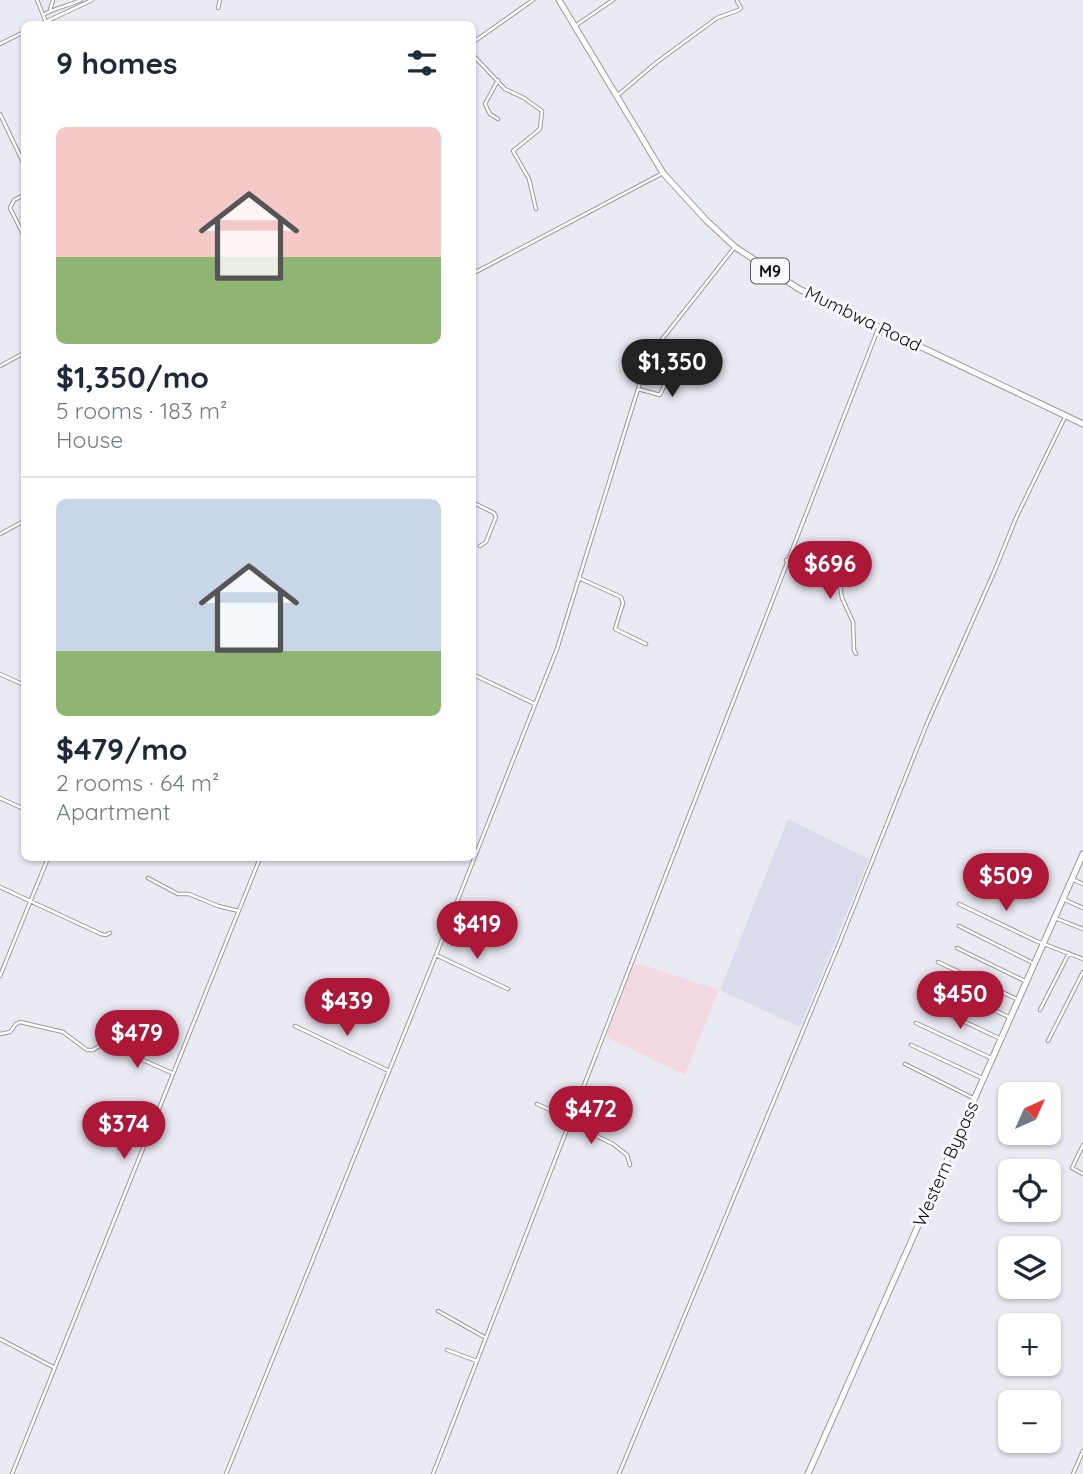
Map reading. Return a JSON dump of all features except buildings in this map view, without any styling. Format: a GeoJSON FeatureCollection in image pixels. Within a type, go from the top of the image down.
{"type":"FeatureCollection","features":[{"type":"Feature","properties":{"kind":"main road","name":"Mumbwa Road"},"geometry":{"type":"LineString","coordinates":[[559,0],[663,173],[696,210],[735,247],[799,289],[1083,424]]}},
{"type":"Feature","properties":{"kind":"main road","name":"Western Bypass"},"geometry":{"type":"LineString","coordinates":[[808,1474],[1083,854]]}},
{"type":"Feature","properties":{"kind":"street"},"geometry":{"type":"LineString","coordinates":[[37,0],[46,21]]}},
{"type":"Feature","properties":{"kind":"street"},"geometry":{"type":"LineString","coordinates":[[50,10],[52,0]]}},
{"type":"Feature","properties":{"kind":"street"},"geometry":{"type":"LineString","coordinates":[[43,15],[81,0]]}},
{"type":"Feature","properties":{"kind":"street"},"geometry":{"type":"LineString","coordinates":[[48,21],[92,0]]}},
{"type":"Feature","properties":{"kind":"street"},"geometry":{"type":"LineString","coordinates":[[218,8],[220,0]]}},
{"type":"Feature","properties":{"kind":"street"},"geometry":{"type":"LineString","coordinates":[[476,40],[533,0]]}},
{"type":"Feature","properties":{"kind":"street"},"geometry":{"type":"LineString","coordinates":[[575,26],[613,0]]}},
{"type":"Feature","properties":{"kind":"street"},"geometry":{"type":"LineString","coordinates":[[616,97],[657,62],[717,18],[739,10],[741,8],[737,1]]}},
{"type":"Feature","properties":{"kind":"street"},"geometry":{"type":"LineString","coordinates":[[0,44],[21,34]]}},
{"type":"Feature","properties":{"kind":"street"},"geometry":{"type":"LineString","coordinates":[[476,58],[508,91],[524,98],[542,113],[540,129],[513,151],[529,179],[536,209]]}},
{"type":"Feature","properties":{"kind":"street"},"geometry":{"type":"LineString","coordinates":[[498,80],[485,104],[490,114],[498,119]]}},
{"type":"Feature","properties":{"kind":"street"},"geometry":{"type":"LineString","coordinates":[[0,114],[21,158]]}},
{"type":"Feature","properties":{"kind":"street"},"geometry":{"type":"LineString","coordinates":[[476,272],[663,173]]}},
{"type":"Feature","properties":{"kind":"street"},"geometry":{"type":"LineString","coordinates":[[21,196],[14,200],[10,208],[21,230]]}},
{"type":"Feature","properties":{"kind":"street"},"geometry":{"type":"LineString","coordinates":[[476,854],[556,649],[648,357],[735,247]]}},
{"type":"Feature","properties":{"kind":"street"},"geometry":{"type":"LineString","coordinates":[[433,1474],[878,328]]}},
{"type":"Feature","properties":{"kind":"street"},"geometry":{"type":"LineString","coordinates":[[0,366],[21,355]]}},
{"type":"Feature","properties":{"kind":"street"},"geometry":{"type":"LineString","coordinates":[[638,389],[660,395],[678,355]]}},
{"type":"Feature","properties":{"kind":"street"},"geometry":{"type":"LineString","coordinates":[[619,1474],[846,927],[926,726],[1016,517],[1066,416]]}},
{"type":"Feature","properties":{"kind":"street"},"geometry":{"type":"LineString","coordinates":[[476,504],[494,513],[496,517],[486,542],[480,546]]}},
{"type":"Feature","properties":{"kind":"street"},"geometry":{"type":"LineString","coordinates":[[0,534],[21,523]]}},
{"type":"Feature","properties":{"kind":"street"},"geometry":{"type":"LineString","coordinates":[[786,560],[836,581],[840,586],[842,598],[853,622],[856,654]]}},
{"type":"Feature","properties":{"kind":"street"},"geometry":{"type":"LineString","coordinates":[[579,578],[621,597],[623,603],[615,629],[646,644]]}},
{"type":"Feature","properties":{"kind":"street"},"geometry":{"type":"LineString","coordinates":[[0,674],[21,684]]}},
{"type":"Feature","properties":{"kind":"street"},"geometry":{"type":"LineString","coordinates":[[476,676],[535,704]]}},
{"type":"Feature","properties":{"kind":"street"},"geometry":{"type":"LineString","coordinates":[[0,798],[21,808]]}},
{"type":"Feature","properties":{"kind":"street"},"geometry":{"type":"LineString","coordinates":[[0,976],[47,861]]}},
{"type":"Feature","properties":{"kind":"street"},"geometry":{"type":"LineString","coordinates":[[12,1474],[259,861]]}},
{"type":"Feature","properties":{"kind":"street"},"geometry":{"type":"LineString","coordinates":[[226,1474],[473,861]]}},
{"type":"Feature","properties":{"kind":"street"},"geometry":{"type":"LineString","coordinates":[[148,878],[178,894],[188,894],[239,911]]}},
{"type":"Feature","properties":{"kind":"street"},"geometry":{"type":"LineString","coordinates":[[1072,879],[1083,884]]}},
{"type":"Feature","properties":{"kind":"street"},"geometry":{"type":"LineString","coordinates":[[0,887],[101,934],[110,933]]}},
{"type":"Feature","properties":{"kind":"street"},"geometry":{"type":"LineString","coordinates":[[1063,899],[1083,908]]}},
{"type":"Feature","properties":{"kind":"street"},"geometry":{"type":"LineString","coordinates":[[959,904],[1043,944],[1083,959]]}},
{"type":"Feature","properties":{"kind":"street"},"geometry":{"type":"LineString","coordinates":[[1055,918],[1083,929]]}},
{"type":"Feature","properties":{"kind":"street"},"geometry":{"type":"LineString","coordinates":[[959,926],[1035,964]]}},
{"type":"Feature","properties":{"kind":"street"},"geometry":{"type":"LineString","coordinates":[[957,948],[1027,982]]}},
{"type":"Feature","properties":{"kind":"street"},"geometry":{"type":"LineString","coordinates":[[1040,1010],[1069,953]]}},
{"type":"Feature","properties":{"kind":"street"},"geometry":{"type":"LineString","coordinates":[[436,955],[508,989]]}},
{"type":"Feature","properties":{"kind":"street"},"geometry":{"type":"LineString","coordinates":[[938,962],[1018,1000]]}},
{"type":"Feature","properties":{"kind":"street"},"geometry":{"type":"LineString","coordinates":[[1048,1041],[1083,972]]}},
{"type":"Feature","properties":{"kind":"street"},"geometry":{"type":"LineString","coordinates":[[933,982],[1011,1018]]}},
{"type":"Feature","properties":{"kind":"street"},"geometry":{"type":"LineString","coordinates":[[936,1008],[1001,1039]]}},
{"type":"Feature","properties":{"kind":"street"},"geometry":{"type":"LineString","coordinates":[[0,1034],[10,1032],[16,1024],[25,1023],[63,1032],[87,1050],[107,1044],[173,1073]]}},
{"type":"Feature","properties":{"kind":"street"},"geometry":{"type":"LineString","coordinates":[[916,1023],[993,1059]]}},
{"type":"Feature","properties":{"kind":"street"},"geometry":{"type":"LineString","coordinates":[[295,1026],[389,1070]]}},
{"type":"Feature","properties":{"kind":"street"},"geometry":{"type":"LineString","coordinates":[[911,1045],[984,1079]]}},
{"type":"Feature","properties":{"kind":"street"},"geometry":{"type":"LineString","coordinates":[[905,1064],[975,1100]]}},
{"type":"Feature","properties":{"kind":"street"},"geometry":{"type":"LineString","coordinates":[[537,1104],[570,1119],[582,1129],[618,1147],[628,1157],[630,1166]]}},
{"type":"Feature","properties":{"kind":"street"},"geometry":{"type":"LineString","coordinates":[[1083,1144],[1072,1169],[1083,1174]]}},
{"type":"Feature","properties":{"kind":"street"},"geometry":{"type":"LineString","coordinates":[[438,1311],[486,1338]]}},
{"type":"Feature","properties":{"kind":"street"},"geometry":{"type":"LineString","coordinates":[[0,1339],[55,1368]]}},
{"type":"Feature","properties":{"kind":"street"},"geometry":{"type":"LineString","coordinates":[[447,1350],[477,1362]]}},
{"type":"Feature","properties":{"kind":"street"},"geometry":{"type":"LineString","coordinates":[[1073,1474],[1083,1451]]}},
{"type":"Feature","properties":{"kind":"shaded area"},"geometry":{"type":"Polygon","coordinates":[[[788,819],[869,859],[800,1027],[720,990],[788,819]]]}},
{"type":"Feature","properties":{"kind":"shaded area"},"geometry":{"type":"Polygon","coordinates":[[[634,962],[719,990],[685,1075],[606,1037],[634,962]]]}}]}
